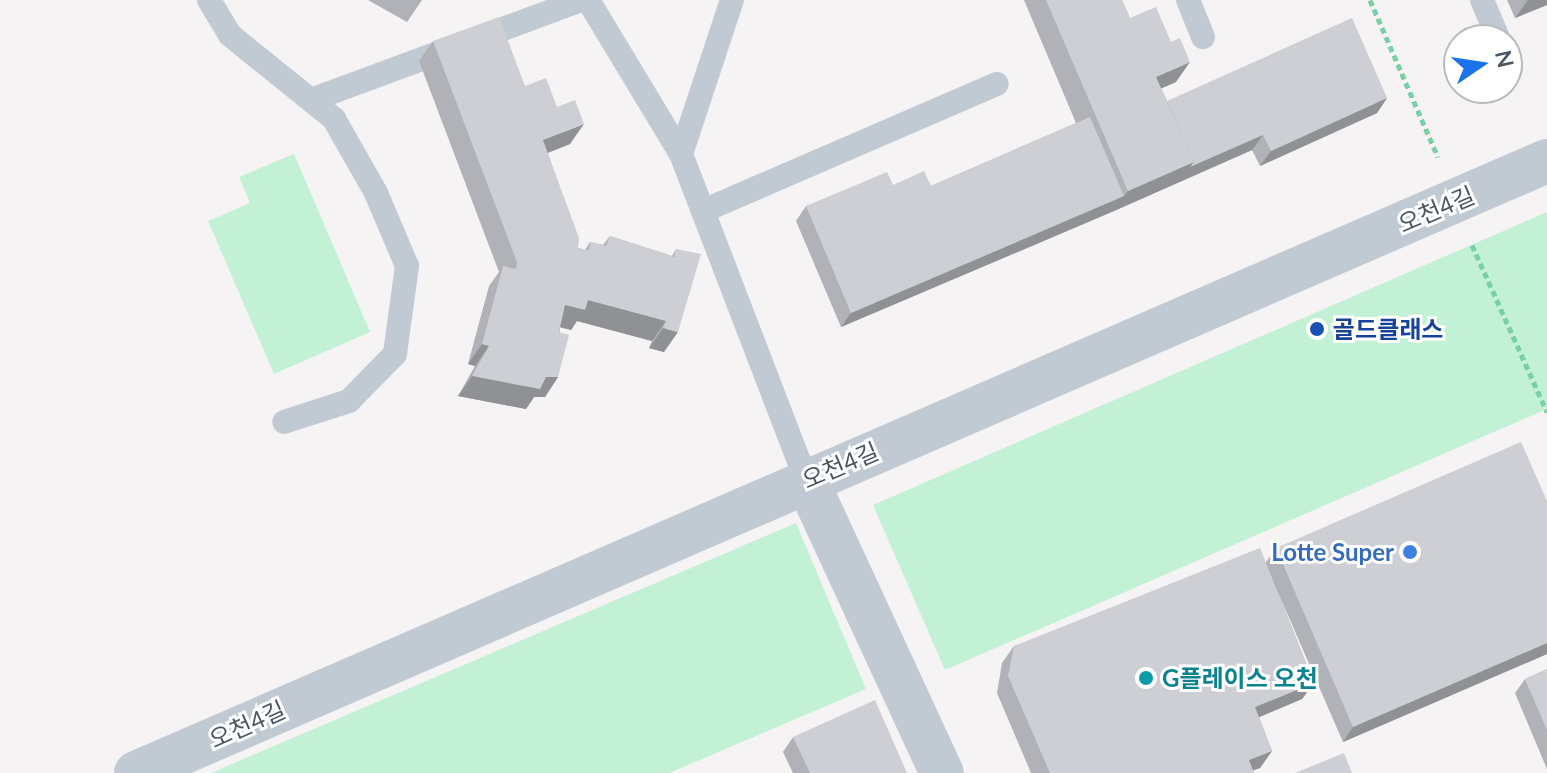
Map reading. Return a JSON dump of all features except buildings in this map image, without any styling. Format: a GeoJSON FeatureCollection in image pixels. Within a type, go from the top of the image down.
{"type":"FeatureCollection","features":[{"type":"Feature","properties":{"kind":"street","name":"오천4길"},"geometry":{"type":"LineString","coordinates":[[136,773],[806,479],[1547,161]]}},
{"type":"Feature","properties":{"kind":"street"},"geometry":{"type":"LineString","coordinates":[[806,479],[942,773]]}},
{"type":"Feature","properties":{"kind":"lane"},"geometry":{"type":"LineString","coordinates":[[209,0],[230,35],[334,119],[376,193],[407,266],[395,354],[349,401],[284,422]]}},
{"type":"Feature","properties":{"kind":"lane"},"geometry":{"type":"LineString","coordinates":[[311,100],[581,0]]}},
{"type":"Feature","properties":{"kind":"lane"},"geometry":{"type":"LineString","coordinates":[[588,0],[681,154],[806,479]]}},
{"type":"Feature","properties":{"kind":"lane"},"geometry":{"type":"LineString","coordinates":[[681,154],[732,0]]}},
{"type":"Feature","properties":{"kind":"lane"},"geometry":{"type":"LineString","coordinates":[[1188,0],[1203,37]]}},
{"type":"Feature","properties":{"kind":"lane"},"geometry":{"type":"LineString","coordinates":[[1482,0],[1492,24]]}},
{"type":"Feature","properties":{"kind":"lane"},"geometry":{"type":"LineString","coordinates":[[703,211],[997,84]]}},
{"type":"Feature","properties":{"kind":"green space"},"geometry":{"type":"Polygon","coordinates":[[[294,154],[370,332],[274,374],[208,221],[250,203],[239,177],[294,154]]]}},
{"type":"Feature","properties":{"kind":"green space"},"geometry":{"type":"Polygon","coordinates":[[[1547,212],[1547,409],[945,670],[873,505],[1547,212]]]}},
{"type":"Feature","properties":{"kind":"green space"},"geometry":{"type":"Polygon","coordinates":[[[796,523],[866,689],[669,773],[211,773],[796,523]]]}},
{"type":"Feature","properties":{"kind":"place","name":"골드클래스"},"geometry":{"type":"Point","coordinates":[1317,329]}},
{"type":"Feature","properties":{"kind":"place","name":"Lotte Super"},"geometry":{"type":"Point","coordinates":[1410,552]}},
{"type":"Feature","properties":{"kind":"place","name":"G플레이스 오천"},"geometry":{"type":"Point","coordinates":[1146,678]}}]}
